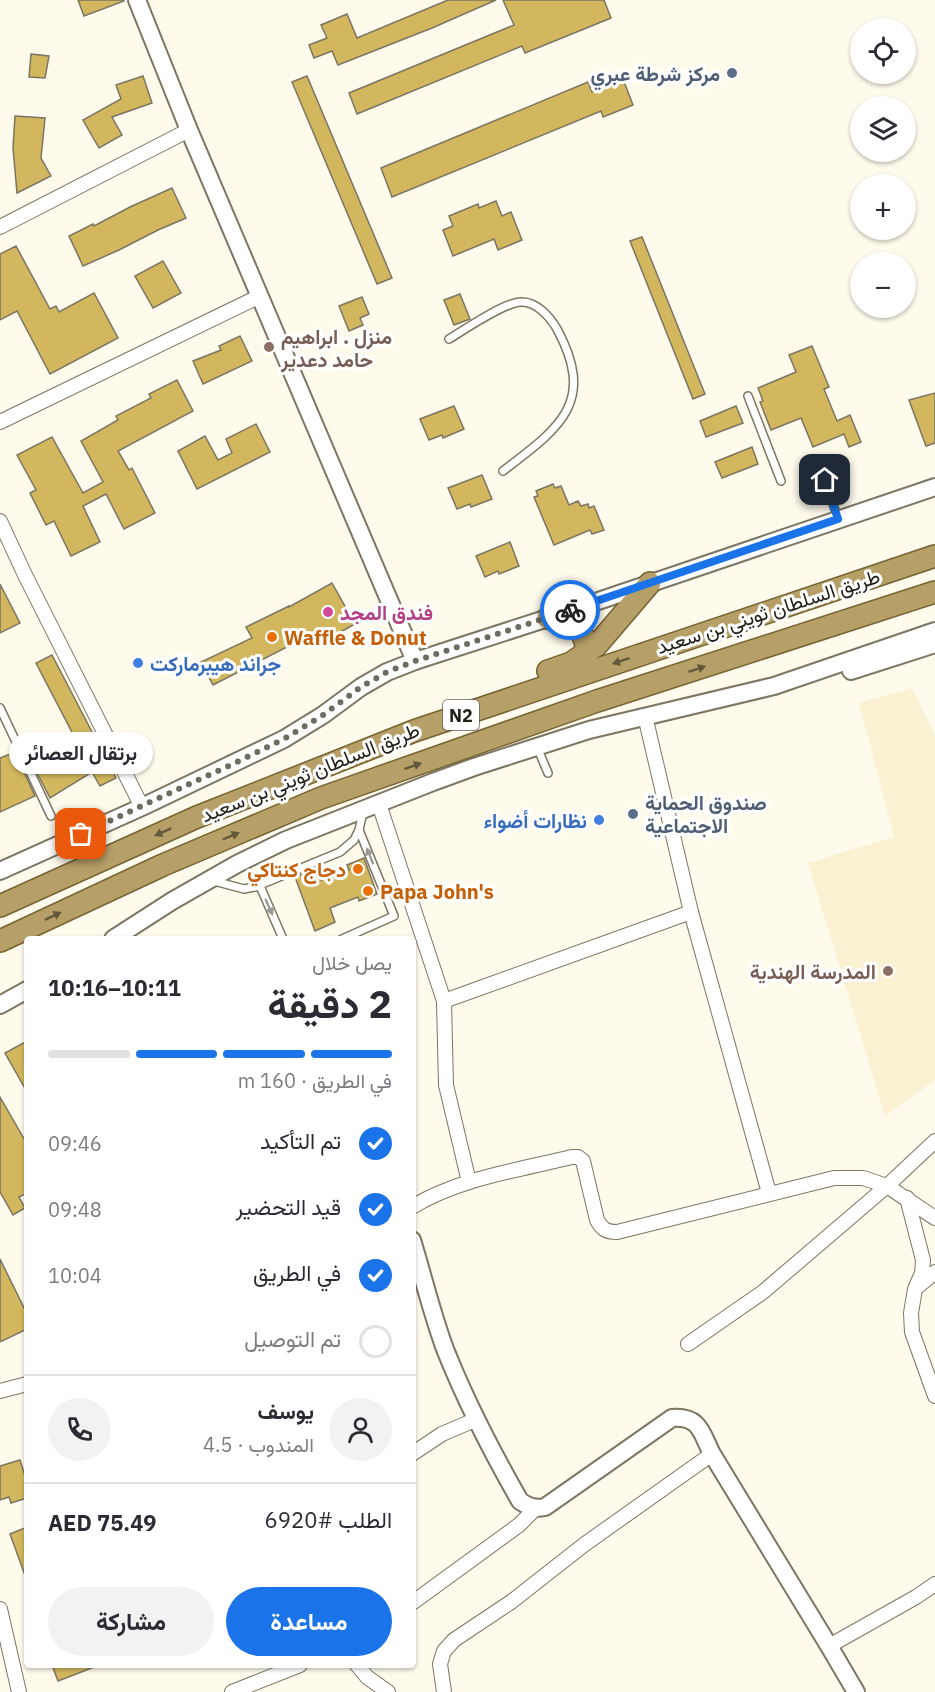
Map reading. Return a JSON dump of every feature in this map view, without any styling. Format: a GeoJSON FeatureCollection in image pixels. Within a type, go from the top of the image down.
{"type":"FeatureCollection","features":[{"type":"Feature","properties":{"kind":"highway","name":"طريق السلطان ثويني بن سعيد"},"geometry":{"type":"LineString","coordinates":[[0,906],[197,817],[414,731],[935,556]]}},
{"type":"Feature","properties":{"kind":"highway"},"geometry":{"type":"LineString","coordinates":[[197,817],[283,768],[346,743],[571,663],[597,645],[650,583]]}},
{"type":"Feature","properties":{"kind":"highway","name":"طريق السلطان ثويني بن سعيد"},"geometry":{"type":"LineString","coordinates":[[0,941],[163,865],[321,798],[597,701],[935,592]]}},
{"type":"Feature","properties":{"kind":"highway"},"geometry":{"type":"LineString","coordinates":[[548,618],[578,626],[588,652]]}},
{"type":"Feature","properties":{"kind":"street"},"geometry":{"type":"LineString","coordinates":[[137,0],[189,130],[415,661]]}},
{"type":"Feature","properties":{"kind":"street"},"geometry":{"type":"LineString","coordinates":[[0,227],[189,130]]}},
{"type":"Feature","properties":{"kind":"street"},"geometry":{"type":"LineString","coordinates":[[0,422],[260,296]]}},
{"type":"Feature","properties":{"kind":"street"},"geometry":{"type":"LineString","coordinates":[[0,871],[142,807],[284,739],[387,672],[935,487]]}},
{"type":"Feature","properties":{"kind":"street"},"geometry":{"type":"LineString","coordinates":[[0,521],[142,807]]}},
{"type":"Feature","properties":{"kind":"street"},"geometry":{"type":"LineString","coordinates":[[118,936],[208,879],[286,840],[474,767],[589,730],[774,686],[935,631]]}},
{"type":"Feature","properties":{"kind":"street"},"geometry":{"type":"LineString","coordinates":[[774,686],[792,686],[824,680],[935,644]]}},
{"type":"Feature","properties":{"kind":"street"},"geometry":{"type":"LineString","coordinates":[[645,716],[691,912],[769,1193]]}},
{"type":"Feature","properties":{"kind":"street"},"geometry":{"type":"LineString","coordinates":[[371,806],[444,1001],[446,1085],[469,1182]]}},
{"type":"Feature","properties":{"kind":"street"},"geometry":{"type":"LineString","coordinates":[[444,1001],[691,912]]}},
{"type":"Feature","properties":{"kind":"street"},"geometry":{"type":"LineString","coordinates":[[0,1005],[24,992]]}},
{"type":"Feature","properties":{"kind":"street"},"geometry":{"type":"LineString","coordinates":[[688,1344],[763,1292],[887,1186],[935,1141]]}},
{"type":"Feature","properties":{"kind":"street"},"geometry":{"type":"LineString","coordinates":[[416,1205],[429,1197],[469,1182],[578,1157],[583,1161],[597,1220],[601,1228],[608,1232],[617,1232],[834,1178],[863,1178],[887,1186],[935,1218]]}},
{"type":"Feature","properties":{"kind":"street"},"geometry":{"type":"LineString","coordinates":[[907,1198],[923,1260],[911,1313],[912,1332],[935,1396]]}},
{"type":"Feature","properties":{"kind":"street"},"geometry":{"type":"LineString","coordinates":[[416,1254],[445,1349],[464,1394],[520,1501],[536,1508],[545,1507],[672,1418],[684,1417],[696,1423],[712,1454],[856,1692]]}},
{"type":"Feature","properties":{"kind":"street"},"geometry":{"type":"LineString","coordinates":[[915,1289],[935,1272]]}},
{"type":"Feature","properties":{"kind":"street"},"geometry":{"type":"LineString","coordinates":[[0,1391],[24,1385]]}},
{"type":"Feature","properties":{"kind":"street"},"geometry":{"type":"LineString","coordinates":[[416,1451],[442,1434],[477,1419]]}},
{"type":"Feature","properties":{"kind":"street"},"geometry":{"type":"LineString","coordinates":[[444,1692],[440,1664],[444,1651],[454,1640],[511,1602],[585,1544],[712,1454]]}},
{"type":"Feature","properties":{"kind":"street"},"geometry":{"type":"LineString","coordinates":[[416,1601],[519,1525],[536,1508]]}},
{"type":"Feature","properties":{"kind":"street"},"geometry":{"type":"LineString","coordinates":[[829,1646],[935,1584]]}},
{"type":"Feature","properties":{"kind":"street"},"geometry":{"type":"LineString","coordinates":[[0,1609],[19,1692]]}},
{"type":"Feature","properties":{"kind":"street"},"geometry":{"type":"LineString","coordinates":[[232,1692],[292,1668]]}},
{"type":"Feature","properties":{"kind":"street"},"geometry":{"type":"LineString","coordinates":[[360,1668],[367,1677],[388,1692]]}},
{"type":"Feature","properties":{"kind":"lane"},"geometry":{"type":"LineString","coordinates":[[449,339],[509,304],[523,301],[539,308],[551,319],[569,356],[573,370],[574,390],[568,407],[557,426],[503,471]]}},
{"type":"Feature","properties":{"kind":"lane"},"geometry":{"type":"LineString","coordinates":[[748,396],[781,481]]}},
{"type":"Feature","properties":{"kind":"lane"},"geometry":{"type":"LineString","coordinates":[[820,467],[838,519]]}},
{"type":"Feature","properties":{"kind":"lane"},"geometry":{"type":"LineString","coordinates":[[0,708],[51,816]]}},
{"type":"Feature","properties":{"kind":"lane"},"geometry":{"type":"LineString","coordinates":[[537,747],[548,773]]}},
{"type":"Feature","properties":{"kind":"lane"},"geometry":{"type":"LineString","coordinates":[[255,887],[340,852],[354,840],[371,806]]}},
{"type":"Feature","properties":{"kind":"lane"},"geometry":{"type":"LineString","coordinates":[[349,936],[394,916],[359,830]]}},
{"type":"Feature","properties":{"kind":"lane"},"geometry":{"type":"LineString","coordinates":[[208,879],[244,889],[260,886],[282,936]]}},
{"type":"Feature","properties":{"kind":"shaded area","name":"المدرسة الهندية"},"geometry":{"type":"Polygon","coordinates":[[[912,688],[935,736],[935,1080],[885,1116],[808,863],[894,837],[859,703],[912,688]]]}},
{"type":"Feature","properties":{"kind":"building"},"geometry":{"type":"Polygon","coordinates":[[[78,0],[123,0],[124,1],[84,16],[78,0]]]}},
{"type":"Feature","properties":{"kind":"building"},"geometry":{"type":"Polygon","coordinates":[[[448,0],[496,0],[338,65],[332,51],[314,58],[309,45],[327,38],[321,25],[347,14],[357,38],[448,0]]]}},
{"type":"Feature","properties":{"kind":"building"},"geometry":{"type":"Polygon","coordinates":[[[503,0],[604,0],[611,18],[525,53],[522,46],[357,114],[349,93],[514,25],[503,0]]]}},
{"type":"Feature","properties":{"kind":"building"},"geometry":{"type":"Polygon","coordinates":[[[31,54],[49,56],[45,78],[29,77],[31,54]]]}},
{"type":"Feature","properties":{"kind":"building"},"geometry":{"type":"Polygon","coordinates":[[[143,76],[152,103],[112,117],[122,135],[99,148],[83,120],[121,99],[116,85],[143,76]]]}},
{"type":"Feature","properties":{"kind":"building"},"geometry":{"type":"Polygon","coordinates":[[[307,76],[392,278],[377,284],[292,82],[307,76]]]}},
{"type":"Feature","properties":{"kind":"building"},"geometry":{"type":"Polygon","coordinates":[[[623,79],[633,105],[603,117],[601,111],[392,197],[381,168],[588,82],[592,92],[623,79]]]}},
{"type":"Feature","properties":{"kind":"building"},"geometry":{"type":"Polygon","coordinates":[[[15,116],[45,118],[41,158],[51,176],[17,193],[13,148],[15,116]]]}},
{"type":"Feature","properties":{"kind":"building"},"geometry":{"type":"Polygon","coordinates":[[[172,188],[186,218],[83,266],[69,236],[172,188]]]}},
{"type":"Feature","properties":{"kind":"building"},"geometry":{"type":"Polygon","coordinates":[[[496,201],[502,216],[511,212],[522,240],[498,250],[494,239],[453,256],[443,230],[453,226],[449,216],[478,204],[479,208],[496,201]]]}},
{"type":"Feature","properties":{"kind":"building"},"geometry":{"type":"Polygon","coordinates":[[[642,237],[705,394],[693,399],[630,241],[642,237]]]}},
{"type":"Feature","properties":{"kind":"building"},"geometry":{"type":"Polygon","coordinates":[[[16,246],[50,309],[56,306],[59,312],[94,293],[118,338],[50,374],[17,311],[0,320],[0,254],[16,246]]]}},
{"type":"Feature","properties":{"kind":"building"},"geometry":{"type":"Polygon","coordinates":[[[163,261],[181,293],[153,308],[135,276],[163,261]]]}},
{"type":"Feature","properties":{"kind":"building"},"geometry":{"type":"Polygon","coordinates":[[[460,294],[470,319],[454,325],[444,300],[460,294]]]}},
{"type":"Feature","properties":{"kind":"building"},"geometry":{"type":"Polygon","coordinates":[[[362,297],[369,314],[360,318],[363,325],[349,331],[339,306],[362,297]]]}},
{"type":"Feature","properties":{"kind":"building"},"geometry":{"type":"Polygon","coordinates":[[[240,336],[252,361],[203,384],[193,361],[221,350],[219,346],[240,336]]]}},
{"type":"Feature","properties":{"kind":"building"},"geometry":{"type":"Polygon","coordinates":[[[812,346],[829,387],[824,389],[837,421],[850,415],[861,442],[849,447],[844,434],[813,447],[801,418],[771,430],[760,402],[763,401],[758,388],[796,372],[789,355],[812,346]]]}},
{"type":"Feature","properties":{"kind":"building"},"geometry":{"type":"Polygon","coordinates":[[[177,380],[193,411],[118,451],[129,470],[132,468],[155,513],[124,529],[106,494],[83,506],[100,542],[71,556],[54,521],[46,525],[30,493],[36,490],[17,455],[52,437],[83,493],[103,482],[81,441],[118,420],[116,416],[151,398],[149,394],[177,380]]]}},
{"type":"Feature","properties":{"kind":"building"},"geometry":{"type":"Polygon","coordinates":[[[935,393],[935,443],[926,446],[909,400],[935,393]]]}},
{"type":"Feature","properties":{"kind":"building"},"geometry":{"type":"Polygon","coordinates":[[[454,406],[464,429],[443,438],[442,435],[429,440],[420,419],[454,406]]]}},
{"type":"Feature","properties":{"kind":"building"},"geometry":{"type":"Polygon","coordinates":[[[736,406],[743,423],[706,437],[700,421],[736,406]]]}},
{"type":"Feature","properties":{"kind":"building"},"geometry":{"type":"Polygon","coordinates":[[[256,424],[270,452],[197,489],[178,451],[205,436],[218,460],[232,453],[226,439],[256,424]]]}},
{"type":"Feature","properties":{"kind":"building"},"geometry":{"type":"Polygon","coordinates":[[[752,447],[758,464],[722,478],[715,462],[752,447]]]}},
{"type":"Feature","properties":{"kind":"building"},"geometry":{"type":"Polygon","coordinates":[[[482,475],[492,499],[471,507],[470,504],[457,509],[448,488],[482,475]]]}},
{"type":"Feature","properties":{"kind":"building"},"geometry":{"type":"Polygon","coordinates":[[[553,484],[555,488],[561,486],[569,505],[578,501],[581,506],[588,504],[589,508],[594,506],[604,530],[592,534],[590,530],[554,545],[534,497],[538,496],[536,491],[553,484]]]}},
{"type":"Feature","properties":{"kind":"building"},"geometry":{"type":"Polygon","coordinates":[[[510,542],[519,566],[485,577],[476,556],[510,542]]]}},
{"type":"Feature","properties":{"kind":"building"},"geometry":{"type":"Polygon","coordinates":[[[332,583],[355,624],[314,647],[308,636],[213,685],[201,662],[252,638],[246,627],[332,583]]]}},
{"type":"Feature","properties":{"kind":"building"},"geometry":{"type":"Polygon","coordinates":[[[0,584],[20,623],[0,633],[0,584]]]}},
{"type":"Feature","properties":{"kind":"building"},"geometry":{"type":"Polygon","coordinates":[[[52,655],[116,778],[100,786],[92,772],[50,798],[33,765],[76,740],[36,663],[52,655]]]}},
{"type":"Feature","properties":{"kind":"building"},"geometry":{"type":"Polygon","coordinates":[[[15,752],[35,796],[0,812],[0,758],[15,752]]]}},
{"type":"Feature","properties":{"kind":"building"},"geometry":{"type":"Polygon","coordinates":[[[364,858],[377,894],[359,901],[358,897],[330,908],[335,922],[315,931],[295,877],[316,868],[321,880],[349,870],[347,865],[364,858]]]}},
{"type":"Feature","properties":{"kind":"building"},"geometry":{"type":"Polygon","coordinates":[[[24,1043],[24,1087],[5,1053],[24,1043]]]}},
{"type":"Feature","properties":{"kind":"building"},"geometry":{"type":"Polygon","coordinates":[[[0,1097],[24,1139],[24,1194],[19,1197],[24,1209],[13,1215],[0,1192],[0,1097]]]}},
{"type":"Feature","properties":{"kind":"building"},"geometry":{"type":"Polygon","coordinates":[[[0,1259],[24,1308],[24,1330],[0,1342],[0,1259]]]}},
{"type":"Feature","properties":{"kind":"building"},"geometry":{"type":"Polygon","coordinates":[[[20,1460],[24,1473],[24,1499],[11,1503],[9,1497],[0,1500],[0,1466],[20,1460]]]}},
{"type":"Feature","properties":{"kind":"building"},"geometry":{"type":"Polygon","coordinates":[[[24,1528],[24,1572],[10,1534],[24,1528]]]}},
{"type":"Feature","properties":{"kind":"building"},"geometry":{"type":"Polygon","coordinates":[[[53,1668],[92,1668],[58,1681],[53,1668]]]}},
{"type":"Feature","properties":{"kind":"way so far"},"geometry":{"type":"LineString","coordinates":[[81,834],[284,739],[387,672],[570,610]]}},
{"type":"Feature","properties":{"kind":"place","name":"مركز شرطة عبري"},"geometry":{"type":"Point","coordinates":[732,73]}},
{"type":"Feature","properties":{"kind":"place","name":"منزل . ابراهيم حامد دعدير"},"geometry":{"type":"Point","coordinates":[269,347]}},
{"type":"Feature","properties":{"kind":"place","name":"فندق المجد"},"geometry":{"type":"Point","coordinates":[328,612]}},
{"type":"Feature","properties":{"kind":"place","name":"Waffle & Donut"},"geometry":{"type":"Point","coordinates":[272,637]}},
{"type":"Feature","properties":{"kind":"place","name":"جراند ه‍يبرماركت"},"geometry":{"type":"Point","coordinates":[138,663]}},
{"type":"Feature","properties":{"kind":"place","name":"صندوق الحماية الاجتماعية"},"geometry":{"type":"Point","coordinates":[633,814]}},
{"type":"Feature","properties":{"kind":"place","name":"نظارات أضواء"},"geometry":{"type":"Point","coordinates":[599,820]}},
{"type":"Feature","properties":{"kind":"place","name":"برتقال العصاىٔر"},"geometry":{"type":"Point","coordinates":[81,834]}},
{"type":"Feature","properties":{"kind":"place","name":"دجاج كنتاكي"},"geometry":{"type":"Point","coordinates":[358,869]}},
{"type":"Feature","properties":{"kind":"place","name":"Papa John's"},"geometry":{"type":"Point","coordinates":[368,891]}},
{"type":"Feature","properties":{"kind":"place","name":"المدرسة الهندية"},"geometry":{"type":"Point","coordinates":[888,971]}},
{"type":"Feature","properties":{"kind":"route"},"geometry":{"type":"LineString","coordinates":[[570,610],[838,519],[825,480]]}}]}
